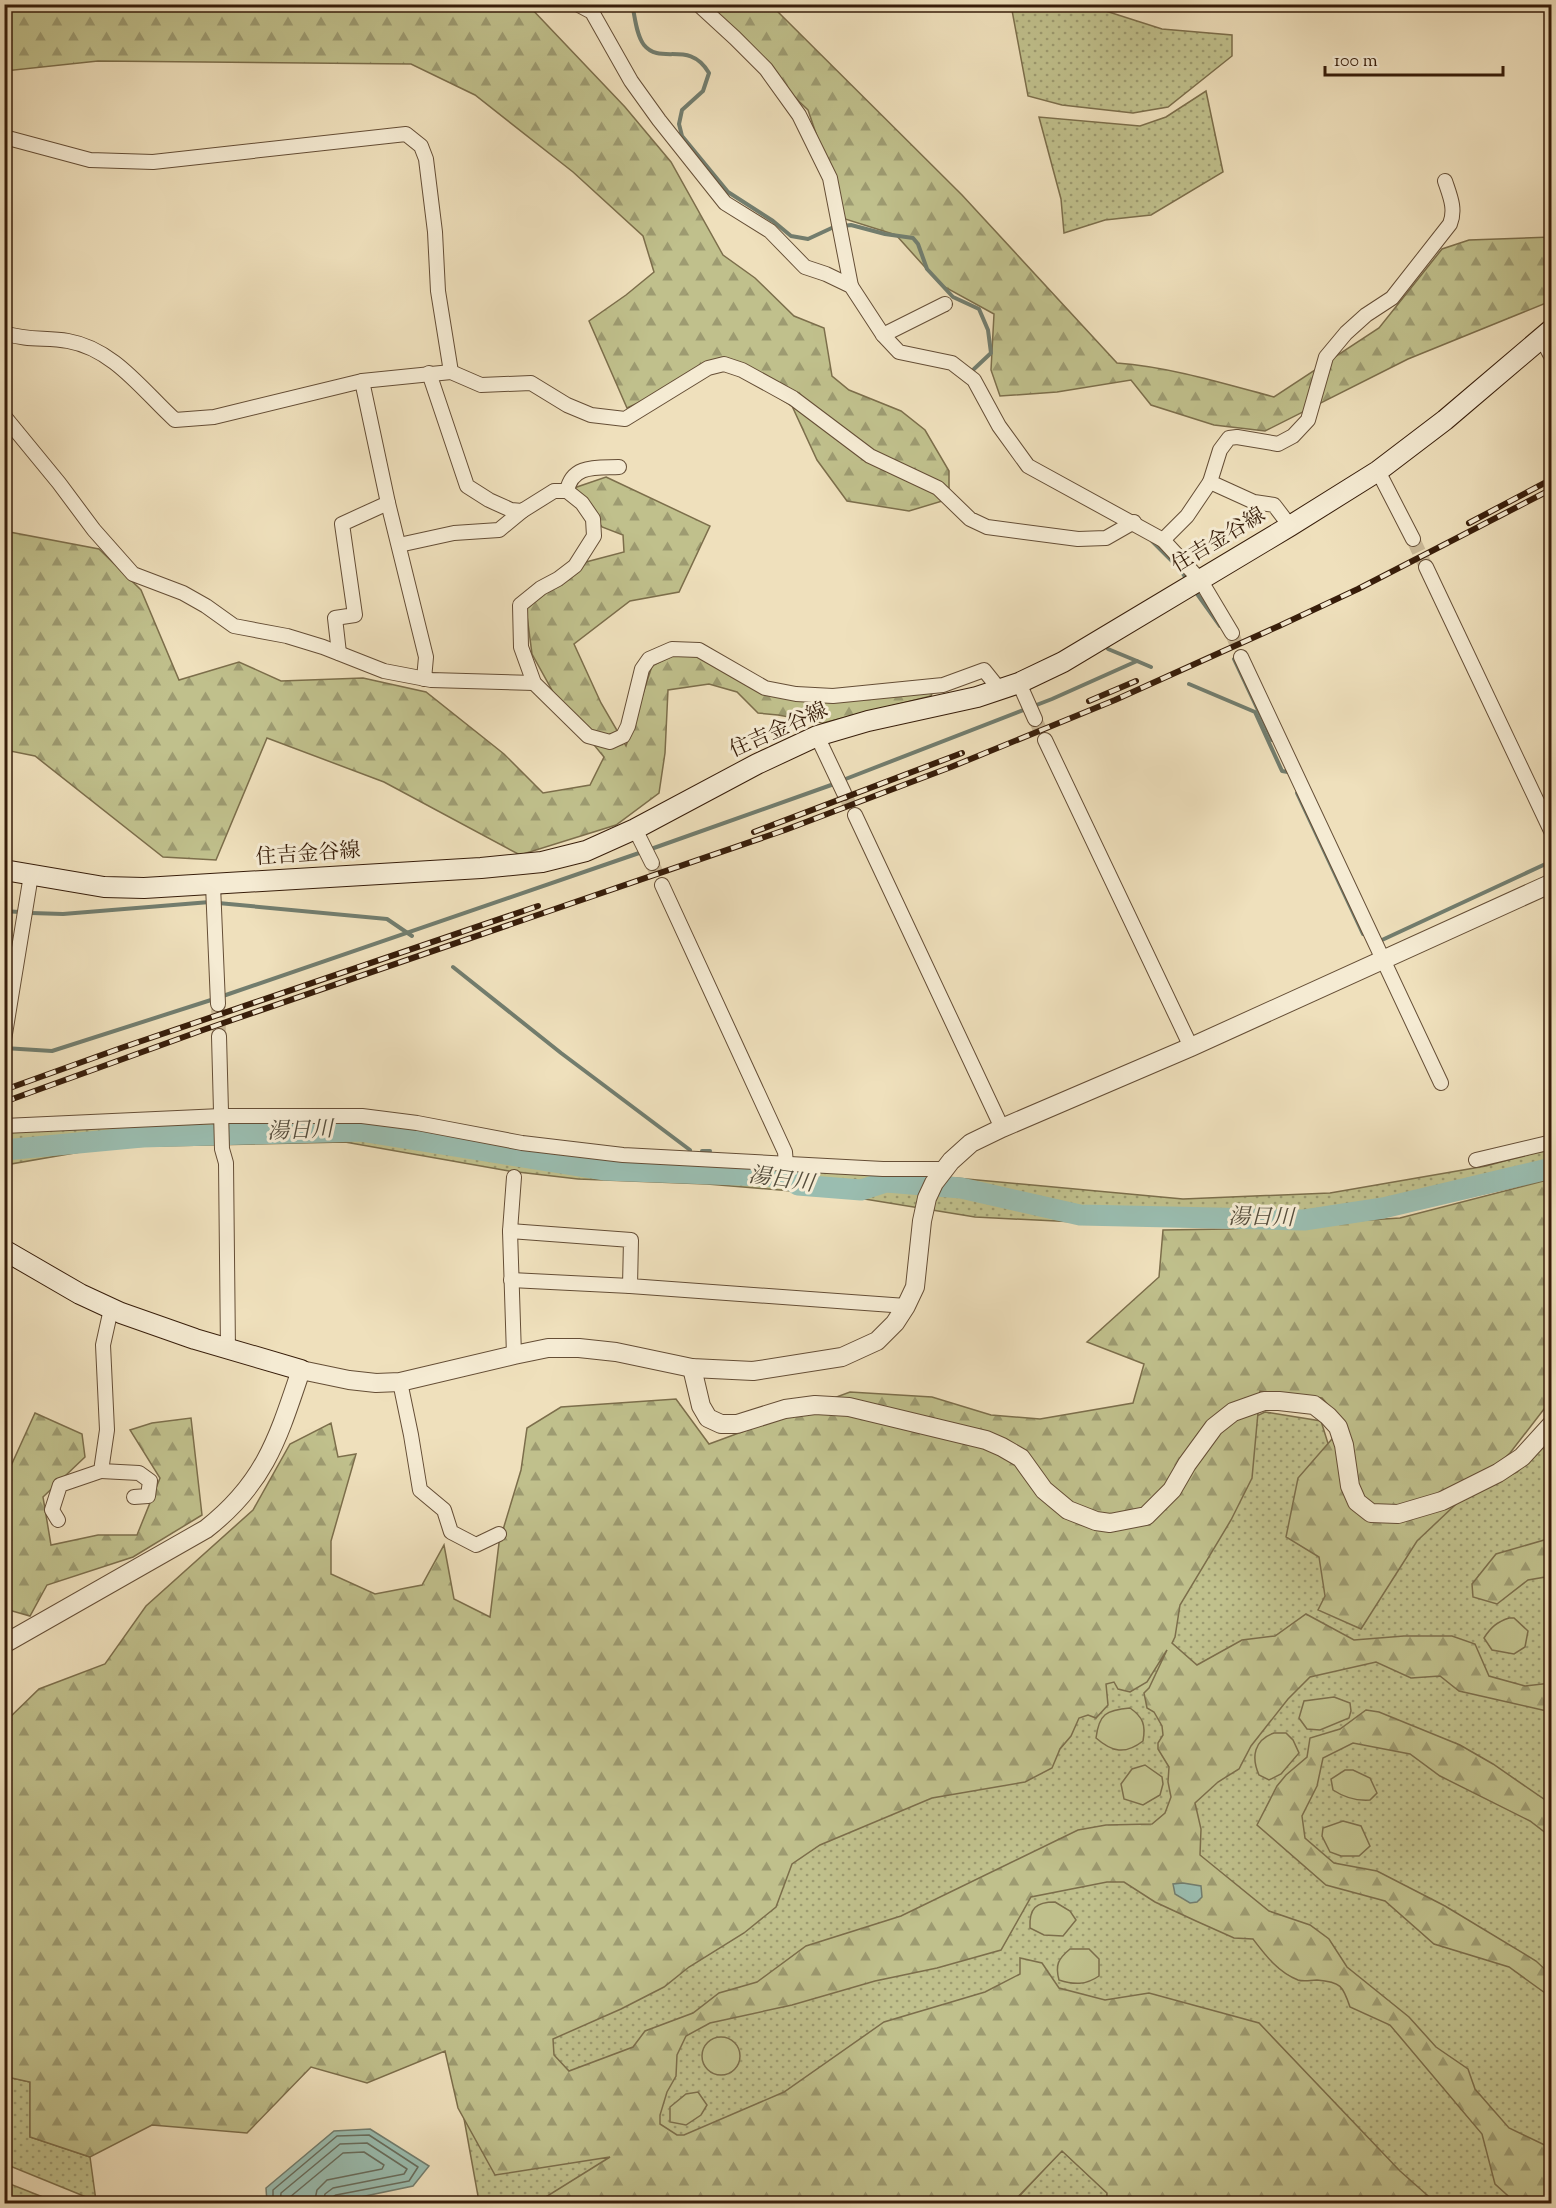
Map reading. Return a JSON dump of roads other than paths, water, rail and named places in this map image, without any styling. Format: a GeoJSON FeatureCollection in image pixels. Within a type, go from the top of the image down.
{"type":"FeatureCollection","features":[{"type":"Feature","properties":{"kind":"main road","name":"住吉金谷線"},"geometry":{"type":"LineString","coordinates":[[4,870],[104,887],[144,888],[214,897],[542,862],[586,851],[635,829],[817,736],[1000,690],[1063,662],[1201,581],[1378,471],[1445,420],[1546,333]]}},
{"type":"Feature","properties":{"kind":"main road"},"geometry":{"type":"LineString","coordinates":[[4,1250],[71,1290],[111,1309],[228,1350],[301,1370]]}},
{"type":"Feature","properties":{"kind":"street"},"geometry":{"type":"LineString","coordinates":[[577,4],[592,12],[631,81],[725,203],[770,231],[805,267],[851,286]]}},
{"type":"Feature","properties":{"kind":"street"},"geometry":{"type":"LineString","coordinates":[[698,4],[766,69],[799,115],[830,178],[851,286],[883,334],[899,352],[952,363],[974,380],[999,426],[1028,466],[1134,522],[1163,540],[1201,581],[1232,633]]}},
{"type":"Feature","properties":{"kind":"street"},"geometry":{"type":"LineString","coordinates":[[4,139],[8,138],[90,160],[153,162],[406,134],[421,146],[426,159],[435,232],[438,291],[451,372]]}},
{"type":"Feature","properties":{"kind":"street"},"geometry":{"type":"LineString","coordinates":[[1163,540],[1187,516],[1210,482],[1220,450],[1229,438],[1237,437],[1278,444],[1293,436],[1308,420],[1326,357],[1346,333],[1366,315],[1392,298],[1450,224],[1453,217],[1453,203],[1445,181]]}},
{"type":"Feature","properties":{"kind":"street"},"geometry":{"type":"LineString","coordinates":[[883,334],[945,304]]}},
{"type":"Feature","properties":{"kind":"street"},"geometry":{"type":"LineString","coordinates":[[4,333],[30,340],[69,341],[97,352],[118,364],[175,420],[214,417],[362,381],[451,372],[481,385],[531,384],[567,405],[591,415],[625,419],[708,369],[724,364],[742,370],[793,398],[870,456],[938,488],[970,519],[987,527],[1078,539],[1106,538],[1134,522]]}},
{"type":"Feature","properties":{"kind":"street"},"geometry":{"type":"LineString","coordinates":[[1546,333],[1551,358]]}},
{"type":"Feature","properties":{"kind":"street"},"geometry":{"type":"LineString","coordinates":[[429,373],[467,486],[489,500],[511,510],[522,511]]}},
{"type":"Feature","properties":{"kind":"street"},"geometry":{"type":"LineString","coordinates":[[362,381],[388,503],[426,657],[424,679]]}},
{"type":"Feature","properties":{"kind":"street"},"geometry":{"type":"LineString","coordinates":[[4,416],[94,530],[133,574],[183,593],[234,626],[286,636],[339,653],[384,671],[424,679],[534,683]]}},
{"type":"Feature","properties":{"kind":"street"},"geometry":{"type":"LineString","coordinates":[[567,491],[569,480],[574,474],[591,468],[620,467]]}},
{"type":"Feature","properties":{"kind":"street"},"geometry":{"type":"LineString","coordinates":[[1378,471],[1413,539]]}},
{"type":"Feature","properties":{"kind":"street"},"geometry":{"type":"LineString","coordinates":[[1210,482],[1254,502],[1274,505],[1290,526]]}},
{"type":"Feature","properties":{"kind":"street"},"geometry":{"type":"LineString","coordinates":[[399,545],[454,533],[498,530],[522,511],[554,491],[567,491],[582,503],[593,519],[594,536],[575,566],[520,605],[521,647],[534,683],[588,736],[610,742],[623,736],[628,726],[642,669],[649,659],[672,649],[699,651],[765,688],[796,694],[832,696],[943,685],[984,670],[1000,690]]}},
{"type":"Feature","properties":{"kind":"street"},"geometry":{"type":"LineString","coordinates":[[339,653],[335,618],[355,615],[342,524],[388,503]]}},
{"type":"Feature","properties":{"kind":"street"},"geometry":{"type":"LineString","coordinates":[[1426,567],[1551,833]]}},
{"type":"Feature","properties":{"kind":"street"},"geometry":{"type":"LineString","coordinates":[[1241,657],[1441,1083]]}},
{"type":"Feature","properties":{"kind":"street"},"geometry":{"type":"LineString","coordinates":[[1019,683],[1031,711]]}},
{"type":"Feature","properties":{"kind":"street"},"geometry":{"type":"LineString","coordinates":[[817,736],[844,793]]}},
{"type":"Feature","properties":{"kind":"street"},"geometry":{"type":"LineString","coordinates":[[1045,740],[1191,1047]]}},
{"type":"Feature","properties":{"kind":"street"},"geometry":{"type":"LineString","coordinates":[[855,815],[1002,1128]]}},
{"type":"Feature","properties":{"kind":"street"},"geometry":{"type":"LineString","coordinates":[[635,829],[652,863]]}},
{"type":"Feature","properties":{"kind":"street"},"geometry":{"type":"LineString","coordinates":[[4,1040],[8,996],[31,875]]}},
{"type":"Feature","properties":{"kind":"street"},"geometry":{"type":"LineString","coordinates":[[4,1644],[206,1529],[227,1512],[260,1472],[281,1429],[301,1370],[349,1380],[376,1383],[400,1382],[549,1348],[616,1352],[692,1368],[753,1371],[842,1357],[877,1341],[895,1323],[906,1306],[915,1287],[927,1198],[951,1161],[971,1143],[1191,1047],[1551,883]]}},
{"type":"Feature","properties":{"kind":"street"},"geometry":{"type":"LineString","coordinates":[[662,885],[785,1152],[786,1164]]}},
{"type":"Feature","properties":{"kind":"street"},"geometry":{"type":"LineString","coordinates":[[214,897],[218,1004]]}},
{"type":"Feature","properties":{"kind":"street"},"geometry":{"type":"LineString","coordinates":[[219,1036],[222,1149],[225,1163],[228,1350]]}},
{"type":"Feature","properties":{"kind":"street"},"geometry":{"type":"LineString","coordinates":[[4,1126],[221,1116],[362,1116],[417,1123],[522,1143],[609,1153],[943,1171]]}},
{"type":"Feature","properties":{"kind":"street"},"geometry":{"type":"LineString","coordinates":[[1476,1160],[1551,1142]]}},
{"type":"Feature","properties":{"kind":"street"},"geometry":{"type":"LineString","coordinates":[[514,1177],[510,1231],[514,1355]]}},
{"type":"Feature","properties":{"kind":"street"},"geometry":{"type":"LineString","coordinates":[[510,1231],[631,1240],[630,1286]]}},
{"type":"Feature","properties":{"kind":"street"},"geometry":{"type":"LineString","coordinates":[[511,1280],[630,1286],[906,1306]]}},
{"type":"Feature","properties":{"kind":"street"},"geometry":{"type":"LineString","coordinates":[[102,1471],[107,1430],[103,1345],[111,1309]]}},
{"type":"Feature","properties":{"kind":"street"},"geometry":{"type":"LineString","coordinates":[[692,1368],[701,1406],[708,1418],[721,1424],[737,1424],[784,1409],[815,1405],[838,1406],[974,1437],[1002,1447],[1021,1458],[1044,1490],[1068,1510],[1096,1521],[1110,1523],[1146,1516],[1172,1490],[1214,1427],[1233,1412],[1264,1401],[1314,1405],[1328,1416],[1338,1427],[1344,1445],[1350,1486],[1357,1502],[1371,1514],[1398,1514],[1442,1501],[1498,1473],[1522,1457],[1551,1424]]}},
{"type":"Feature","properties":{"kind":"street"},"geometry":{"type":"LineString","coordinates":[[400,1382],[420,1490],[444,1510],[451,1532],[476,1545],[498,1534]]}},
{"type":"Feature","properties":{"kind":"street"},"geometry":{"type":"LineString","coordinates":[[58,1520],[51,1509],[60,1485],[102,1471],[139,1473],[150,1481],[148,1496],[134,1497]]}},
{"type":"Feature","properties":{"kind":"water"},"geometry":{"type":"Polygon","coordinates":[[[1173,1884],[1201,1886],[1202,1897],[1197,1902],[1190,1903],[1175,1894],[1173,1884]]]}},
{"type":"Feature","properties":{"kind":"water"},"geometry":{"type":"Polygon","coordinates":[[[370,2129],[429,2166],[413,2186],[351,2199],[307,2203],[267,2203],[266,2188],[334,2131],[370,2129]]]}},
{"type":"Feature","properties":{"kind":"waterway"},"geometry":{"type":"LineString","coordinates":[[632,4],[637,31],[644,45],[651,51],[659,53],[693,57],[709,73],[703,91],[682,110],[679,124],[682,136],[728,192],[773,221],[791,236],[808,239],[836,226]]}},
{"type":"Feature","properties":{"kind":"waterway"},"geometry":{"type":"LineString","coordinates":[[843,226],[851,225],[885,234],[913,238],[918,244],[927,269],[953,297],[979,309],[988,330],[991,353],[974,369]]}},
{"type":"Feature","properties":{"kind":"waterway"},"geometry":{"type":"LineString","coordinates":[[1152,541],[1180,569],[1187,580]]}},
{"type":"Feature","properties":{"kind":"waterway"},"geometry":{"type":"LineString","coordinates":[[1195,591],[1220,626]]}},
{"type":"Feature","properties":{"kind":"waterway"},"geometry":{"type":"LineString","coordinates":[[1108,649],[1137,661]]}},
{"type":"Feature","properties":{"kind":"waterway"},"geometry":{"type":"LineString","coordinates":[[1234,659],[1272,740]]}},
{"type":"Feature","properties":{"kind":"waterway"},"geometry":{"type":"LineString","coordinates":[[843,780],[1052,699],[1137,661],[1151,667]]}},
{"type":"Feature","properties":{"kind":"waterway"},"geometry":{"type":"LineString","coordinates":[[1189,684],[1255,712],[1282,771],[1288,772]]}},
{"type":"Feature","properties":{"kind":"waterway"},"geometry":{"type":"LineString","coordinates":[[651,849],[834,784]]}},
{"type":"Feature","properties":{"kind":"waterway"},"geometry":{"type":"LineString","coordinates":[[1297,793],[1363,934]]}},
{"type":"Feature","properties":{"kind":"waterway"},"geometry":{"type":"LineString","coordinates":[[220,997],[642,852]]}},
{"type":"Feature","properties":{"kind":"waterway"},"geometry":{"type":"LineString","coordinates":[[1382,940],[1552,861]]}},
{"type":"Feature","properties":{"kind":"waterway"},"geometry":{"type":"LineString","coordinates":[[31,913],[63,914],[210,902]]}},
{"type":"Feature","properties":{"kind":"waterway"},"geometry":{"type":"LineString","coordinates":[[218,903],[387,919],[412,936]]}},
{"type":"Feature","properties":{"kind":"waterway"},"geometry":{"type":"LineString","coordinates":[[4,911],[19,912]]}},
{"type":"Feature","properties":{"kind":"waterway"},"geometry":{"type":"LineString","coordinates":[[453,967],[561,1053],[690,1150]]}},
{"type":"Feature","properties":{"kind":"waterway"},"geometry":{"type":"LineString","coordinates":[[4,1048],[52,1051],[211,1000]]}},
{"type":"Feature","properties":{"kind":"waterway","name":"湯日川"},"geometry":{"type":"LineString","coordinates":[[4,1150],[142,1137],[360,1131],[604,1170],[788,1177],[798,1185],[861,1190],[886,1182],[961,1188],[1080,1215],[1304,1220],[1383,1208],[1552,1168]]}},
{"type":"Feature","properties":{"kind":"waterway"},"geometry":{"type":"LineString","coordinates":[[702,1151],[710,1151]]}},
{"type":"Feature","properties":{"kind":"tunnel"},"geometry":{"type":"LineString","coordinates":[[1413,539],[1426,567]]}},
{"type":"Feature","properties":{"kind":"tunnel"},"geometry":{"type":"LineString","coordinates":[[1232,633],[1241,657]]}},
{"type":"Feature","properties":{"kind":"tunnel"},"geometry":{"type":"LineString","coordinates":[[1035,719],[1045,740]]}},
{"type":"Feature","properties":{"kind":"tunnel"},"geometry":{"type":"LineString","coordinates":[[844,793],[855,815]]}},
{"type":"Feature","properties":{"kind":"tunnel"},"geometry":{"type":"LineString","coordinates":[[652,863],[662,885]]}},
{"type":"Feature","properties":{"kind":"tunnel"},"geometry":{"type":"LineString","coordinates":[[218,1004],[219,1036]]}},
{"type":"Feature","properties":{"kind":"railway"},"geometry":{"type":"LineString","coordinates":[[1469,523],[1552,479]]}},
{"type":"Feature","properties":{"kind":"railway"},"geometry":{"type":"LineString","coordinates":[[4,1102],[203,1030],[785,830],[951,767],[1115,700],[1279,626],[1358,589],[1552,489]]}},
{"type":"Feature","properties":{"kind":"railway"},"geometry":{"type":"LineString","coordinates":[[1089,701],[1136,681]]}},
{"type":"Feature","properties":{"kind":"railway"},"geometry":{"type":"LineString","coordinates":[[754,832],[962,753]]}},
{"type":"Feature","properties":{"kind":"railway"},"geometry":{"type":"LineString","coordinates":[[4,1090],[538,906]]}}]}
